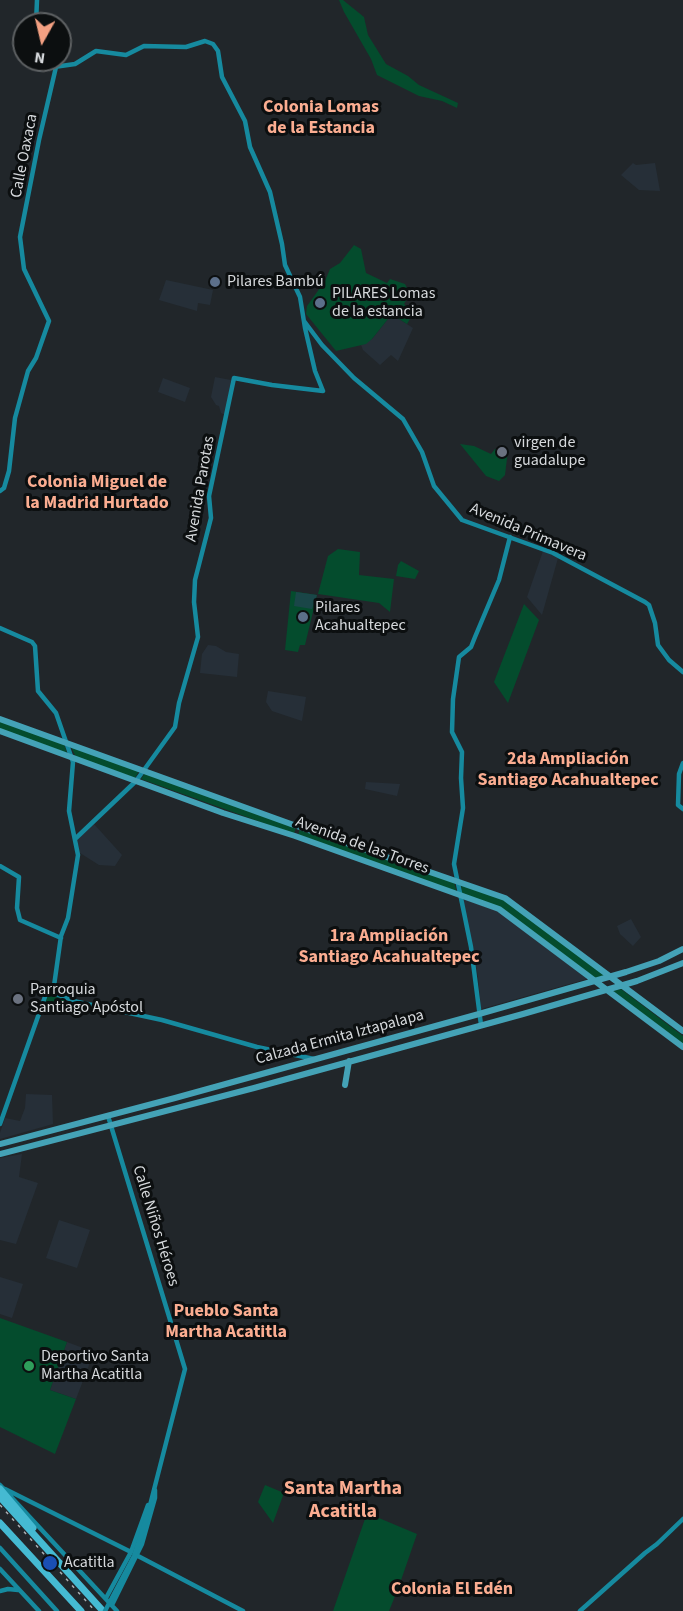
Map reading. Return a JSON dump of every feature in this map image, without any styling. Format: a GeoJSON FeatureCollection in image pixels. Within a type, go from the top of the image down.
{"type":"FeatureCollection","features":[{"type":"Feature","properties":{"kind":"highway"},"geometry":{"type":"LineString","coordinates":[[1,1487],[29,1521],[52,1555]]}},
{"type":"Feature","properties":{"kind":"highway"},"geometry":{"type":"LineString","coordinates":[[0,1497],[104,1611]]}},
{"type":"Feature","properties":{"kind":"highway"},"geometry":{"type":"LineString","coordinates":[[0,1523],[81,1611]]}},
{"type":"Feature","properties":{"kind":"main road","name":"Avenida de las Torres"},"geometry":{"type":"LineString","coordinates":[[0,719],[496,894],[514,903],[683,1031]]}},
{"type":"Feature","properties":{"kind":"main road","name":"Avenida de las Torres"},"geometry":{"type":"LineString","coordinates":[[0,730],[224,813],[295,836],[506,913],[683,1047]]}},
{"type":"Feature","properties":{"kind":"main road"},"geometry":{"type":"LineString","coordinates":[[295,836],[298,826]]}},
{"type":"Feature","properties":{"kind":"main road","name":"Calzada Ermita Iztapalapa"},"geometry":{"type":"LineString","coordinates":[[0,1144],[375,1044],[596,981],[644,966],[683,949]]}},
{"type":"Feature","properties":{"kind":"main road","name":"Calzada Ermita Iztapalapa"},"geometry":{"type":"LineString","coordinates":[[0,1154],[287,1079],[621,986],[683,963]]}},
{"type":"Feature","properties":{"kind":"main road"},"geometry":{"type":"LineString","coordinates":[[375,1044],[377,1054]]}},
{"type":"Feature","properties":{"kind":"main road"},"geometry":{"type":"LineString","coordinates":[[345,1085],[349,1061]]}},
{"type":"Feature","properties":{"kind":"main road"},"geometry":{"type":"LineString","coordinates":[[284,1067],[287,1079]]}},
{"type":"Feature","properties":{"kind":"street"},"geometry":{"type":"LineString","coordinates":[[72,64],[96,51],[126,55],[144,46],[186,47],[205,41],[217,49],[222,77],[245,122],[250,147],[270,192],[285,265],[300,297],[303,319]]}},
{"type":"Feature","properties":{"kind":"street","name":"Calle Oaxaca"},"geometry":{"type":"LineString","coordinates":[[2,489],[9,471],[18,408],[28,371],[36,358],[49,321],[24,269],[20,237],[55,72]]}},
{"type":"Feature","properties":{"kind":"street","name":"Avenida Parotas"},"geometry":{"type":"LineString","coordinates":[[75,839],[136,781],[175,727],[179,703],[198,637],[195,580],[211,518],[209,496],[234,378],[323,391],[315,371],[303,319]]}},
{"type":"Feature","properties":{"kind":"street","name":"Avenida Primavera"},"geometry":{"type":"LineString","coordinates":[[303,319],[322,345],[360,384],[403,419],[422,453],[434,486],[462,520],[553,553],[645,602],[649,605],[655,623],[658,645],[669,660],[683,672]]}},
{"type":"Feature","properties":{"kind":"street"},"geometry":{"type":"LineString","coordinates":[[481,1025],[471,947],[456,881],[454,859],[464,808],[461,778],[462,752],[452,732],[453,693],[459,657],[471,647],[499,580],[510,537]]}},
{"type":"Feature","properties":{"kind":"street"},"geometry":{"type":"LineString","coordinates":[[0,628],[33,642],[38,691],[56,713],[72,758],[69,811],[78,855],[54,986],[49,992],[0,1124]]}},
{"type":"Feature","properties":{"kind":"street"},"geometry":{"type":"LineString","coordinates":[[683,763],[680,769],[678,805],[683,810]]}},
{"type":"Feature","properties":{"kind":"street"},"geometry":{"type":"LineString","coordinates":[[0,866],[19,877],[17,908],[20,920],[61,938]]}},
{"type":"Feature","properties":{"kind":"street"},"geometry":{"type":"LineString","coordinates":[[49,992],[68,999],[133,1013],[257,1047],[316,1059]]}},
{"type":"Feature","properties":{"kind":"street","name":"Calle Niños Héroes"},"geometry":{"type":"LineString","coordinates":[[108,1116],[185,1369],[151,1504]]}},
{"type":"Feature","properties":{"kind":"street"},"geometry":{"type":"LineString","coordinates":[[1,1487],[131,1552]]}},
{"type":"Feature","properties":{"kind":"street"},"geometry":{"type":"LineString","coordinates":[[1,1487],[25,1510],[117,1611]]}},
{"type":"Feature","properties":{"kind":"street"},"geometry":{"type":"LineString","coordinates":[[25,1510],[27,1503],[33,1502]]}},
{"type":"Feature","properties":{"kind":"street"},"geometry":{"type":"LineString","coordinates":[[106,1598],[131,1552],[146,1509],[151,1504]]}},
{"type":"Feature","properties":{"kind":"street"},"geometry":{"type":"LineString","coordinates":[[104,1611],[134,1556],[151,1504]]}},
{"type":"Feature","properties":{"kind":"street"},"geometry":{"type":"LineString","coordinates":[[112,1605],[138,1556],[151,1504]]}},
{"type":"Feature","properties":{"kind":"street"},"geometry":{"type":"LineString","coordinates":[[580,1611],[683,1519]]}},
{"type":"Feature","properties":{"kind":"street"},"geometry":{"type":"LineString","coordinates":[[1,1550],[57,1611]]}},
{"type":"Feature","properties":{"kind":"street"},"geometry":{"type":"LineString","coordinates":[[138,1556],[243,1611]]}},
{"type":"Feature","properties":{"kind":"street"},"geometry":{"type":"LineString","coordinates":[[0,1569],[39,1611]]}},
{"type":"Feature","properties":{"kind":"street"},"geometry":{"type":"LineString","coordinates":[[0,1591],[19,1590]]}},
{"type":"Feature","properties":{"kind":"shaded area"},"geometry":{"type":"Polygon","coordinates":[[[633,163],[636,165],[655,163],[660,191],[639,190],[621,175],[633,163]]]}},
{"type":"Feature","properties":{"kind":"shaded area"},"geometry":{"type":"Polygon","coordinates":[[[166,280],[213,290],[210,305],[198,303],[197,311],[159,300],[166,280]]]}},
{"type":"Feature","properties":{"kind":"shaded area"},"geometry":{"type":"Polygon","coordinates":[[[388,319],[399,319],[413,328],[398,361],[391,355],[380,365],[363,350],[361,345],[372,339],[388,319]]]}},
{"type":"Feature","properties":{"kind":"shaded area"},"geometry":{"type":"Polygon","coordinates":[[[215,377],[231,380],[225,415],[221,413],[219,406],[211,397],[215,377]]]}},
{"type":"Feature","properties":{"kind":"shaded area"},"geometry":{"type":"Polygon","coordinates":[[[163,378],[190,388],[185,402],[158,392],[163,378]]]}},
{"type":"Feature","properties":{"kind":"shaded area"},"geometry":{"type":"Polygon","coordinates":[[[543,551],[558,558],[542,615],[527,597],[543,551]]]}},
{"type":"Feature","properties":{"kind":"shaded area"},"geometry":{"type":"Polygon","coordinates":[[[208,645],[239,654],[237,677],[200,673],[202,654],[208,645]]]}},
{"type":"Feature","properties":{"kind":"shaded area"},"geometry":{"type":"Polygon","coordinates":[[[268,691],[306,697],[302,721],[272,711],[266,702],[268,691]]]}},
{"type":"Feature","properties":{"kind":"shaded area"},"geometry":{"type":"Polygon","coordinates":[[[366,782],[400,784],[397,796],[365,789],[366,782]]]}},
{"type":"Feature","properties":{"kind":"shaded area"},"geometry":{"type":"Polygon","coordinates":[[[94,824],[122,855],[115,866],[99,865],[80,853],[77,840],[94,824]]]}},
{"type":"Feature","properties":{"kind":"shaded area"},"geometry":{"type":"Polygon","coordinates":[[[463,899],[500,912],[587,979],[481,1009],[478,977],[463,899]]]}},
{"type":"Feature","properties":{"kind":"shaded area"},"geometry":{"type":"Polygon","coordinates":[[[631,919],[641,937],[633,946],[620,934],[617,926],[631,919]]]}},
{"type":"Feature","properties":{"kind":"shaded area"},"geometry":{"type":"Polygon","coordinates":[[[26,1094],[52,1095],[53,1124],[0,1139],[5,1118],[20,1121],[25,1108],[26,1094]]]}},
{"type":"Feature","properties":{"kind":"shaded area"},"geometry":{"type":"Polygon","coordinates":[[[22,1154],[19,1177],[38,1183],[16,1244],[0,1240],[0,1158],[22,1154]]]}},
{"type":"Feature","properties":{"kind":"shaded area"},"geometry":{"type":"Polygon","coordinates":[[[59,1220],[90,1230],[77,1268],[46,1258],[59,1220]]]}},
{"type":"Feature","properties":{"kind":"shaded area"},"geometry":{"type":"Polygon","coordinates":[[[0,1277],[23,1284],[12,1318],[0,1314],[0,1277]]]}},
{"type":"Feature","properties":{"kind":"shaded area"},"geometry":{"type":"Polygon","coordinates":[[[67,1342],[94,1352],[76,1399],[50,1390],[67,1342]]]}},
{"type":"Feature","properties":{"kind":"green space"},"geometry":{"type":"Polygon","coordinates":[[[339,0],[343,0],[364,17],[368,35],[386,64],[419,85],[458,103],[457,108],[442,101],[419,96],[377,75],[371,59],[339,0]]]}},
{"type":"Feature","properties":{"kind":"green space"},"geometry":{"type":"Polygon","coordinates":[[[354,245],[361,249],[366,273],[387,283],[390,279],[405,284],[410,294],[404,304],[414,312],[407,324],[399,319],[388,319],[366,344],[336,351],[306,314],[307,306],[325,281],[330,269],[340,263],[354,245]]]}},
{"type":"Feature","properties":{"kind":"green space"},"geometry":{"type":"Polygon","coordinates":[[[460,444],[474,446],[491,454],[495,449],[508,450],[505,475],[499,481],[486,476],[460,444]]]}},
{"type":"Feature","properties":{"kind":"green space"},"geometry":{"type":"Polygon","coordinates":[[[338,549],[360,552],[359,575],[394,579],[390,612],[379,603],[318,594],[328,556],[338,549]]]}},
{"type":"Feature","properties":{"kind":"green space"},"geometry":{"type":"Polygon","coordinates":[[[401,561],[419,571],[415,579],[396,576],[401,561]]]}},
{"type":"Feature","properties":{"kind":"green space"},"geometry":{"type":"Polygon","coordinates":[[[291,591],[317,595],[305,645],[300,645],[298,652],[285,650],[291,591]]]}},
{"type":"Feature","properties":{"kind":"green space"},"geometry":{"type":"Polygon","coordinates":[[[524,604],[539,620],[508,703],[494,682],[524,604]]]}},
{"type":"Feature","properties":{"kind":"green space"},"geometry":{"type":"Polygon","coordinates":[[[0,721],[64,744],[67,753],[0,729],[0,721]]]}},
{"type":"Feature","properties":{"kind":"green space"},"geometry":{"type":"Polygon","coordinates":[[[71,747],[139,771],[135,778],[76,757],[71,747]]]}},
{"type":"Feature","properties":{"kind":"green space"},"geometry":{"type":"Polygon","coordinates":[[[145,773],[296,827],[294,834],[141,779],[145,773]]]}},
{"type":"Feature","properties":{"kind":"green space"},"geometry":{"type":"Polygon","coordinates":[[[300,828],[454,882],[457,893],[298,835],[300,828]]]}},
{"type":"Feature","properties":{"kind":"green space"},"geometry":{"type":"Polygon","coordinates":[[[461,884],[509,902],[606,975],[595,978],[504,910],[462,894],[461,884]]]}},
{"type":"Feature","properties":{"kind":"green space"},"geometry":{"type":"Polygon","coordinates":[[[621,989],[683,1036],[683,1044],[613,991],[621,989]]]}},
{"type":"Feature","properties":{"kind":"green space"},"geometry":{"type":"Polygon","coordinates":[[[47,995],[65,999],[64,1009],[54,1006],[53,1013],[42,1010],[47,995]]]}},
{"type":"Feature","properties":{"kind":"green space","name":"Deportivo Santa Martha Acatitla"},"geometry":{"type":"Polygon","coordinates":[[[0,1318],[67,1342],[50,1390],[76,1399],[55,1454],[0,1427],[0,1318]]]}},
{"type":"Feature","properties":{"kind":"green space"},"geometry":{"type":"Polygon","coordinates":[[[265,1485],[284,1493],[273,1523],[258,1502],[265,1485]]]}},
{"type":"Feature","properties":{"kind":"green space"},"geometry":{"type":"Polygon","coordinates":[[[367,1513],[417,1534],[398,1589],[389,1611],[333,1611],[367,1513]]]}},
{"type":"Feature","properties":{"kind":"water"},"geometry":{"type":"Polygon","coordinates":[[[296,592],[317,595],[312,609],[294,606],[296,592]]]}},
{"type":"Feature","properties":{"kind":"railway"},"geometry":{"type":"LineString","coordinates":[[0,1505],[95,1611]]}},
{"type":"Feature","properties":{"kind":"place","name":"Pilares Bambú"},"geometry":{"type":"Point","coordinates":[215,282]}},
{"type":"Feature","properties":{"kind":"place","name":"PILARES Lomas de la estancia"},"geometry":{"type":"Point","coordinates":[320,303]}},
{"type":"Feature","properties":{"kind":"place","name":"virgen de guadalupe"},"geometry":{"type":"Point","coordinates":[502,452]}},
{"type":"Feature","properties":{"kind":"place","name":"Pilares Acahualtepec"},"geometry":{"type":"Point","coordinates":[303,617]}},
{"type":"Feature","properties":{"kind":"place","name":"Parroquia Santiago Apóstol"},"geometry":{"type":"Point","coordinates":[18,999]}},
{"type":"Feature","properties":{"kind":"place","name":"Deportivo Santa Martha Acatitla"},"geometry":{"type":"Point","coordinates":[29,1366]}},
{"type":"Feature","properties":{"kind":"place","name":"Acatitla"},"geometry":{"type":"Point","coordinates":[50,1563]}},
{"type":"Feature","properties":{"kind":"district","name":"Colonia Lomas de la Estancia"},"geometry":{"type":"Point","coordinates":[321,118]}},
{"type":"Feature","properties":{"kind":"district","name":"Colonia Miguel de la Madrid Hurtado"},"geometry":{"type":"Point","coordinates":[97,493]}},
{"type":"Feature","properties":{"kind":"district","name":"2da Ampliación Santiago Acahualtepec"},"geometry":{"type":"Point","coordinates":[568,770]}},
{"type":"Feature","properties":{"kind":"district","name":"1ra Ampliación Santiago Acahualtepec"},"geometry":{"type":"Point","coordinates":[389,947]}},
{"type":"Feature","properties":{"kind":"district","name":"Pueblo Santa Martha Acatitla"},"geometry":{"type":"Point","coordinates":[226,1322]}},
{"type":"Feature","properties":{"kind":"district","name":"Santa Martha Acatitla"},"geometry":{"type":"Point","coordinates":[343,1502]}},
{"type":"Feature","properties":{"kind":"district","name":"Colonia El Edén"},"geometry":{"type":"Point","coordinates":[452,1590]}}]}
